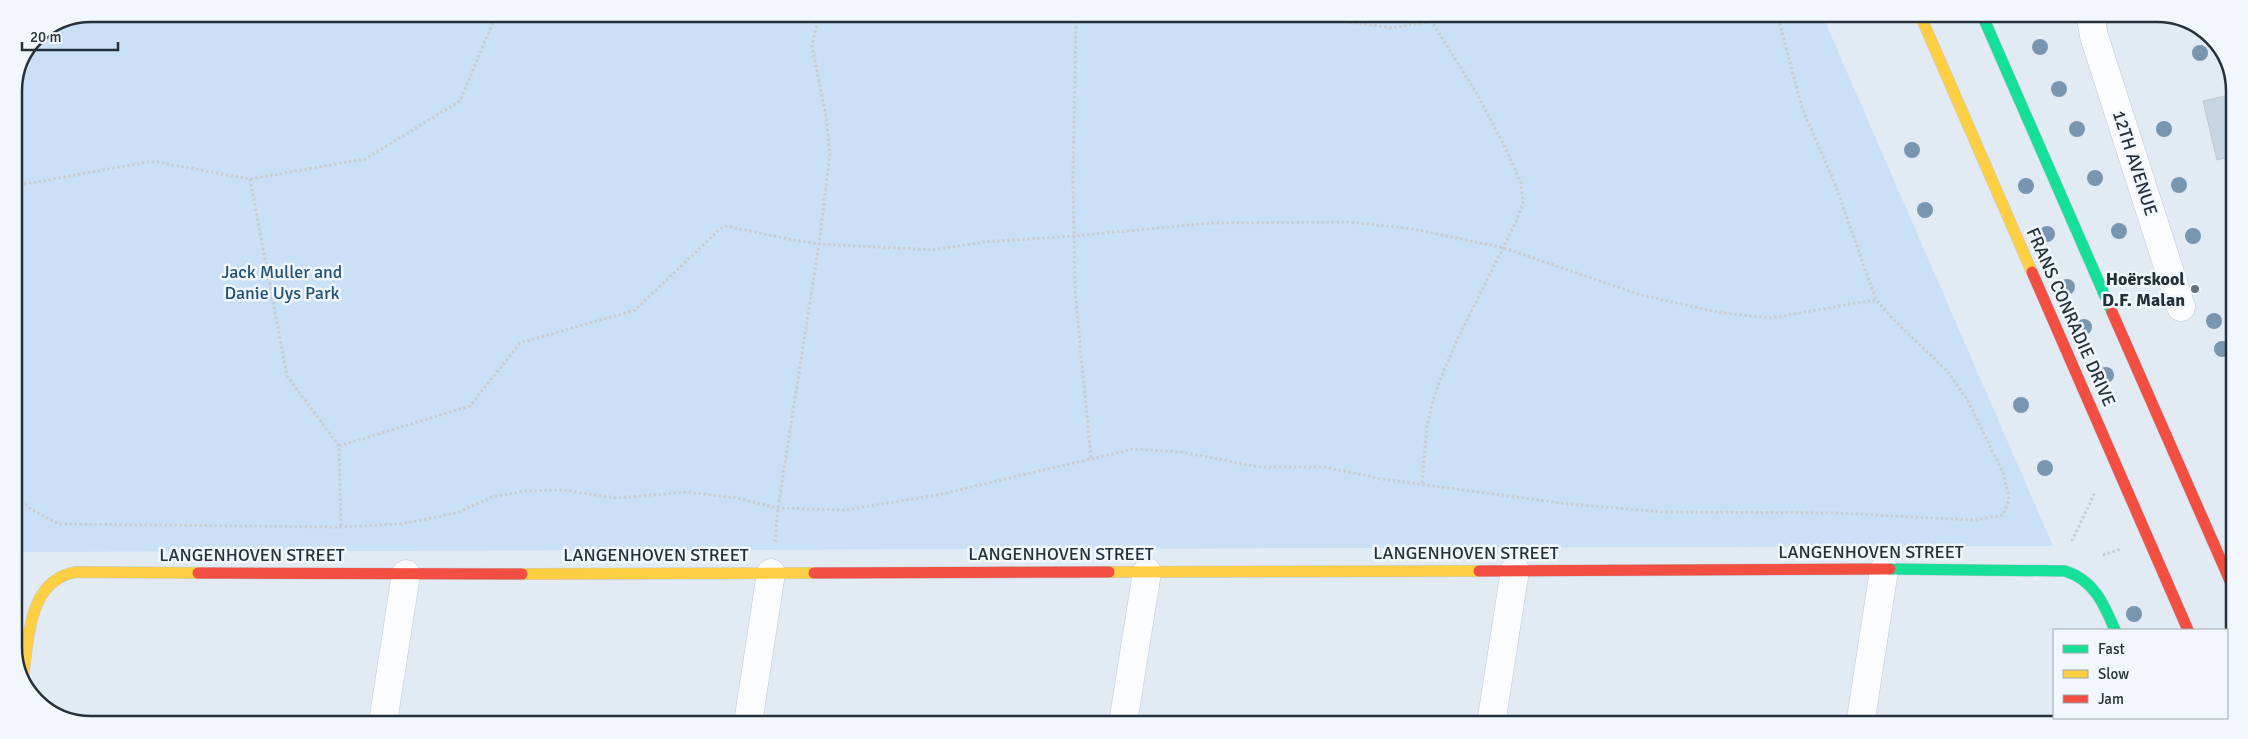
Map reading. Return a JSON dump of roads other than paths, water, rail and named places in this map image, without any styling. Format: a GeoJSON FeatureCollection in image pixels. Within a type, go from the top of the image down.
{"type":"FeatureCollection","features":[{"type":"Feature","properties":{"kind":"street","name":"FRANS CONRADIE DRIVE"},"geometry":{"type":"LineString","coordinates":[[1923,22],[2188,629]]}},
{"type":"Feature","properties":{"kind":"street"},"geometry":{"type":"LineString","coordinates":[[1985,22],[2226,571]]}},
{"type":"Feature","properties":{"kind":"street","name":"12TH AVENUE"},"geometry":{"type":"LineString","coordinates":[[2092,22],[2097,45],[2181,307]]}},
{"type":"Feature","properties":{"kind":"street"},"geometry":{"type":"LineString","coordinates":[[749,716],[773,561]]}},
{"type":"Feature","properties":{"kind":"street","name":"LANGENHOVEN STREET"},"geometry":{"type":"LineString","coordinates":[[25,665],[33,617],[38,600],[47,586],[59,576],[76,572],[406,574],[773,561],[1147,572],[2051,569],[2067,571],[2079,576],[2095,590],[2114,629]]}},
{"type":"Feature","properties":{"kind":"street"},"geometry":{"type":"LineString","coordinates":[[1492,716],[1515,570]]}},
{"type":"Feature","properties":{"kind":"street"},"geometry":{"type":"LineString","coordinates":[[1861,716],[1884,570]]}},
{"type":"Feature","properties":{"kind":"street"},"geometry":{"type":"LineString","coordinates":[[1124,716],[1147,572]]}},
{"type":"Feature","properties":{"kind":"street"},"geometry":{"type":"LineString","coordinates":[[384,716],[406,574]]}},
{"type":"Feature","properties":{"kind":"place","name":"Hoërskool D.F. Malan"},"geometry":{"type":"Point","coordinates":[2195,289]}},
{"type":"Feature","properties":{"kind":"park label","name":"Jack Muller and Danie Uys Park"},"geometry":{"type":"Point","coordinates":[282,282]}}]}
